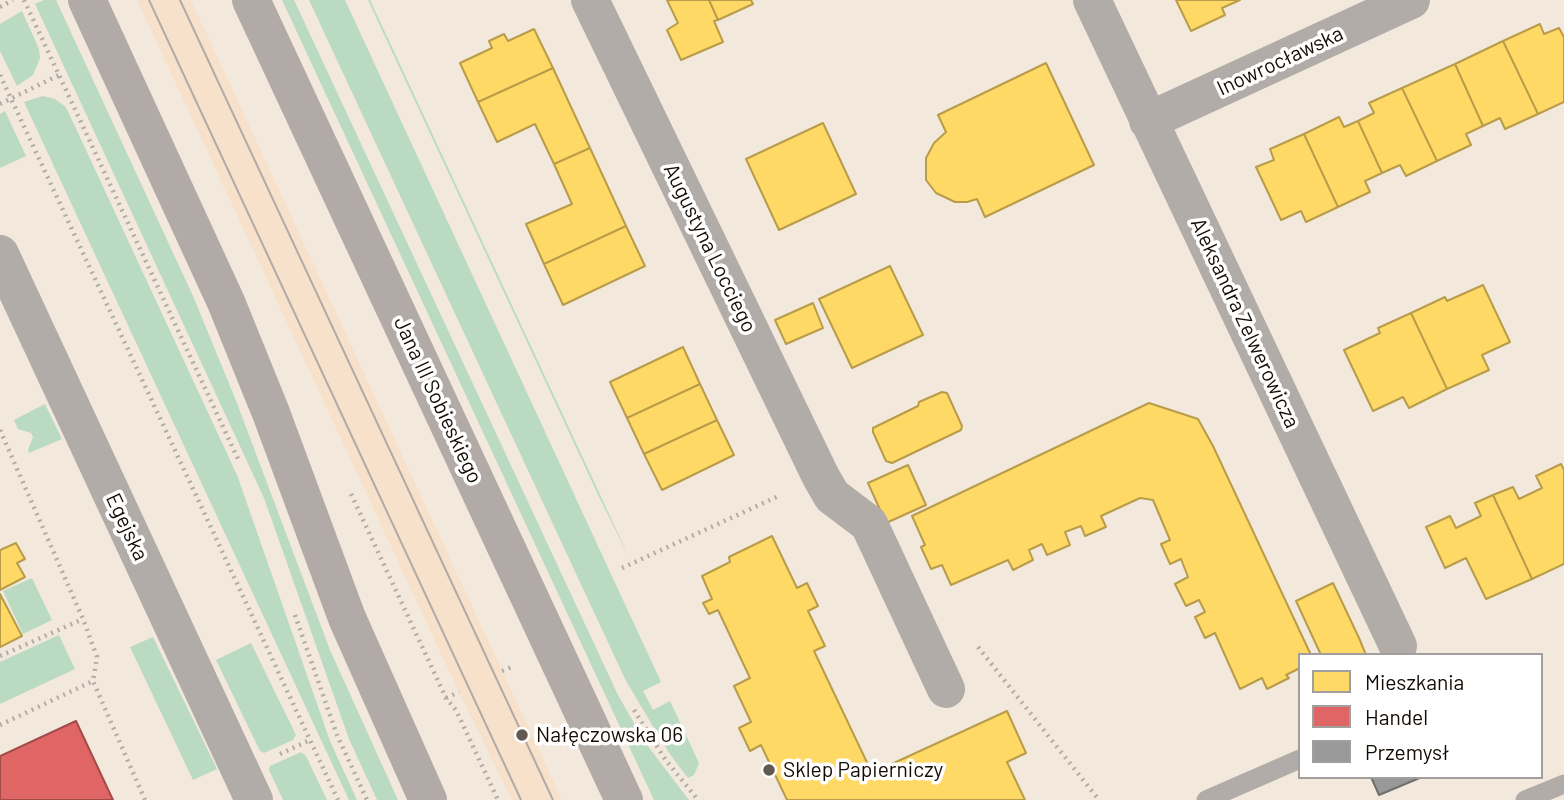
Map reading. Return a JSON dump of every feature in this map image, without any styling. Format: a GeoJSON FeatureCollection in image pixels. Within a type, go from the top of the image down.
{"type":"FeatureCollection","features":[{"type":"Feature","properties":{"kind":"main road"},"geometry":{"type":"LineString","coordinates":[[87,0],[226,302],[271,413],[347,618],[428,800]]}},
{"type":"Feature","properties":{"kind":"main road","name":"Jana III Sobieskiego"},"geometry":{"type":"LineString","coordinates":[[251,0],[624,800]]}},
{"type":"Feature","properties":{"kind":"street","name":"Augustyna Locciego"},"geometry":{"type":"LineString","coordinates":[[590,0],[827,486]]}},
{"type":"Feature","properties":{"kind":"street","name":"Aleksandra Zelwerowicza"},"geometry":{"type":"LineString","coordinates":[[1093,0],[1148,121],[1401,650]]}},
{"type":"Feature","properties":{"kind":"street","name":"Inowrocławska"},"geometry":{"type":"LineString","coordinates":[[1148,121],[1411,0]]}},
{"type":"Feature","properties":{"kind":"street","name":"Egejska"},"geometry":{"type":"LineString","coordinates":[[0,254],[254,800]]}},
{"type":"Feature","properties":{"kind":"street"},"geometry":{"type":"LineString","coordinates":[[827,486],[869,524],[946,689]]}},
{"type":"Feature","properties":{"kind":"lane"},"geometry":{"type":"LineString","coordinates":[[1206,800],[1298,760]]}},
{"type":"Feature","properties":{"kind":"lane"},"geometry":{"type":"LineString","coordinates":[[1525,800],[1564,783]]}},
{"type":"Feature","properties":{"kind":"path"},"geometry":{"type":"LineString","coordinates":[[0,7],[13,0]]}},
{"type":"Feature","properties":{"kind":"path"},"geometry":{"type":"LineString","coordinates":[[24,0],[238,459]]}},
{"type":"Feature","properties":{"kind":"path"},"geometry":{"type":"LineString","coordinates":[[0,75],[338,800]]}},
{"type":"Feature","properties":{"kind":"path"},"geometry":{"type":"LineString","coordinates":[[0,104],[60,75]]}},
{"type":"Feature","properties":{"kind":"path"},"geometry":{"type":"LineString","coordinates":[[0,430],[83,619],[97,657],[93,681],[145,800]]}},
{"type":"Feature","properties":{"kind":"path"},"geometry":{"type":"LineString","coordinates":[[622,568],[827,486]]}},
{"type":"Feature","properties":{"kind":"path"},"geometry":{"type":"LineString","coordinates":[[293,608],[337,736],[367,800]]}},
{"type":"Feature","properties":{"kind":"path"},"geometry":{"type":"LineString","coordinates":[[0,656],[83,619]]}},
{"type":"Feature","properties":{"kind":"path"},"geometry":{"type":"LineString","coordinates":[[975,643],[1099,800]]}},
{"type":"Feature","properties":{"kind":"path"},"geometry":{"type":"LineString","coordinates":[[502,671],[517,665]]}},
{"type":"Feature","properties":{"kind":"path"},"geometry":{"type":"LineString","coordinates":[[0,726],[93,681]]}},
{"type":"Feature","properties":{"kind":"path"},"geometry":{"type":"LineString","coordinates":[[446,698],[459,692]]}},
{"type":"Feature","properties":{"kind":"shaded area"},"geometry":{"type":"Polygon","coordinates":[[[137,0],[191,0],[562,800],[512,800],[448,669],[137,0]]]}},
{"type":"Feature","properties":{"kind":"green space"},"geometry":{"type":"Polygon","coordinates":[[[44,0],[56,0],[193,296],[235,398],[330,650],[398,800],[377,800],[349,739],[264,498],[35,4],[44,0]]]}},
{"type":"Feature","properties":{"kind":"green space"},"geometry":{"type":"Polygon","coordinates":[[[282,0],[294,0],[618,695],[644,741],[689,800],[654,800],[282,0]]]}},
{"type":"Feature","properties":{"kind":"green space"},"geometry":{"type":"Polygon","coordinates":[[[309,0],[345,0],[661,682],[643,691],[653,710],[670,701],[699,763],[694,775],[688,778],[669,753],[626,681],[309,0]]]}},
{"type":"Feature","properties":{"kind":"green space"},"geometry":{"type":"Polygon","coordinates":[[[370,0],[629,557],[600,499],[370,0]]]}},
{"type":"Feature","properties":{"kind":"green space"},"geometry":{"type":"Polygon","coordinates":[[[22,11],[39,49],[40,58],[33,75],[17,86],[0,51],[0,24],[22,11]]]}},
{"type":"Feature","properties":{"kind":"green space"},"geometry":{"type":"Polygon","coordinates":[[[43,96],[55,99],[66,107],[237,475],[330,741],[357,800],[349,800],[24,102],[43,96]]]}},
{"type":"Feature","properties":{"kind":"green space"},"geometry":{"type":"Polygon","coordinates":[[[5,111],[26,156],[0,168],[0,114],[5,111]]]}},
{"type":"Feature","properties":{"kind":"green space"},"geometry":{"type":"Polygon","coordinates":[[[45,404],[62,439],[29,453],[33,437],[31,433],[18,429],[14,420],[45,404]]]}},
{"type":"Feature","properties":{"kind":"green space"},"geometry":{"type":"Polygon","coordinates":[[[32,578],[52,620],[23,634],[3,591],[32,578]]]}},
{"type":"Feature","properties":{"kind":"green space"},"geometry":{"type":"Polygon","coordinates":[[[59,635],[75,669],[0,704],[0,662],[59,635]]]}},
{"type":"Feature","properties":{"kind":"green space"},"geometry":{"type":"Polygon","coordinates":[[[153,637],[217,769],[193,780],[130,647],[153,637]]]}},
{"type":"Feature","properties":{"kind":"green space"},"geometry":{"type":"Polygon","coordinates":[[[251,643],[296,735],[293,740],[264,753],[260,751],[216,660],[251,643]]]}},
{"type":"Feature","properties":{"kind":"green space"},"geometry":{"type":"Polygon","coordinates":[[[301,752],[306,756],[327,800],[283,800],[269,770],[270,766],[301,752]]]}},
{"type":"Feature","properties":{"kind":"building: Mieszkania"},"geometry":{"type":"Polygon","coordinates":[[[667,0],[709,0],[718,20],[714,21],[723,42],[681,60],[667,30],[678,23],[667,0]]]}},
{"type":"Feature","properties":{"kind":"building: Mieszkania"},"geometry":{"type":"Polygon","coordinates":[[[709,0],[751,0],[753,4],[718,20],[709,0]]]}},
{"type":"Feature","properties":{"kind":"building: Mieszkania"},"geometry":{"type":"Polygon","coordinates":[[[1176,0],[1240,0],[1222,8],[1225,15],[1191,31],[1176,0]]]}},
{"type":"Feature","properties":{"kind":"building: Mieszkania"},"geometry":{"type":"Polygon","coordinates":[[[1540,24],[1544,34],[1559,28],[1564,37],[1564,102],[1538,114],[1503,41],[1540,24]]]}},
{"type":"Feature","properties":{"kind":"building: Mieszkania"},"geometry":{"type":"Polygon","coordinates":[[[534,29],[553,68],[478,102],[460,63],[492,48],[489,41],[504,34],[508,41],[534,29]]]}},
{"type":"Feature","properties":{"kind":"building: Mieszkania"},"geometry":{"type":"Polygon","coordinates":[[[1503,41],[1538,114],[1505,129],[1500,118],[1483,126],[1455,64],[1503,41]]]}},
{"type":"Feature","properties":{"kind":"building: Mieszkania"},"geometry":{"type":"Polygon","coordinates":[[[1046,63],[1094,165],[985,217],[977,199],[955,202],[936,193],[926,180],[926,158],[934,143],[946,132],[938,115],[1046,63]]]}},
{"type":"Feature","properties":{"kind":"building: Mieszkania"},"geometry":{"type":"Polygon","coordinates":[[[1455,64],[1483,126],[1466,134],[1471,145],[1437,161],[1402,88],[1455,64]]]}},
{"type":"Feature","properties":{"kind":"building: Mieszkania"},"geometry":{"type":"Polygon","coordinates":[[[553,68],[590,148],[554,164],[535,124],[497,142],[478,102],[553,68]]]}},
{"type":"Feature","properties":{"kind":"building: Mieszkania"},"geometry":{"type":"Polygon","coordinates":[[[1402,88],[1437,161],[1406,176],[1400,165],[1382,173],[1358,121],[1374,113],[1369,103],[1402,88]]]}},
{"type":"Feature","properties":{"kind":"building: Mieszkania"},"geometry":{"type":"Polygon","coordinates":[[[1339,117],[1344,127],[1358,121],[1382,173],[1365,181],[1370,192],[1338,207],[1304,134],[1339,117]]]}},
{"type":"Feature","properties":{"kind":"building: Mieszkania"},"geometry":{"type":"Polygon","coordinates":[[[823,123],[856,194],[779,230],[746,159],[823,123]]]}},
{"type":"Feature","properties":{"kind":"building: Mieszkania"},"geometry":{"type":"Polygon","coordinates":[[[1304,134],[1338,207],[1306,222],[1301,211],[1281,220],[1256,167],[1274,160],[1270,149],[1304,134]]]}},
{"type":"Feature","properties":{"kind":"building: Mieszkania"},"geometry":{"type":"Polygon","coordinates":[[[590,148],[626,226],[544,264],[526,224],[572,204],[554,164],[590,148]]]}},
{"type":"Feature","properties":{"kind":"building: Mieszkania"},"geometry":{"type":"Polygon","coordinates":[[[626,226],[645,266],[563,305],[544,264],[626,226]]]}},
{"type":"Feature","properties":{"kind":"building: Mieszkania"},"geometry":{"type":"Polygon","coordinates":[[[890,266],[923,335],[852,368],[819,299],[890,266]]]}},
{"type":"Feature","properties":{"kind":"building: Mieszkania"},"geometry":{"type":"Polygon","coordinates":[[[1483,285],[1510,342],[1482,355],[1489,370],[1447,389],[1411,313],[1445,297],[1447,301],[1483,285]]]}},
{"type":"Feature","properties":{"kind":"building: Mieszkania"},"geometry":{"type":"Polygon","coordinates":[[[813,303],[823,328],[786,344],[775,320],[813,303]]]}},
{"type":"Feature","properties":{"kind":"building: Mieszkania"},"geometry":{"type":"Polygon","coordinates":[[[1411,313],[1447,389],[1409,408],[1403,397],[1373,411],[1344,350],[1380,333],[1378,328],[1411,313]]]}},
{"type":"Feature","properties":{"kind":"building: Mieszkania"},"geometry":{"type":"Polygon","coordinates":[[[683,347],[700,384],[627,418],[610,382],[683,347]]]}},
{"type":"Feature","properties":{"kind":"building: Mieszkania"},"geometry":{"type":"Polygon","coordinates":[[[700,384],[717,420],[644,454],[627,418],[700,384]]]}},
{"type":"Feature","properties":{"kind":"building: Mieszkania"},"geometry":{"type":"Polygon","coordinates":[[[942,392],[947,393],[962,426],[961,430],[892,463],[886,461],[873,428],[942,392]]]}},
{"type":"Feature","properties":{"kind":"building: Mieszkania"},"geometry":{"type":"Polygon","coordinates":[[[1149,403],[1198,419],[1310,653],[1298,653],[1298,669],[1286,675],[1289,678],[1267,689],[1262,678],[1240,689],[1215,633],[1205,638],[1195,617],[1205,612],[1199,600],[1186,606],[1175,584],[1188,577],[1181,559],[1170,564],[1161,544],[1170,540],[1153,500],[1140,498],[1101,516],[1106,527],[1085,536],[1081,526],[1065,532],[1070,545],[1047,555],[1042,544],[1029,550],[1033,560],[1013,570],[1008,560],[951,585],[942,565],[931,569],[921,547],[925,545],[912,516],[1149,403]]]}},
{"type":"Feature","properties":{"kind":"building: Mieszkania"},"geometry":{"type":"Polygon","coordinates":[[[717,420],[734,455],[662,490],[644,454],[717,420]]]}},
{"type":"Feature","properties":{"kind":"building: Mieszkania"},"geometry":{"type":"Polygon","coordinates":[[[1561,464],[1564,470],[1564,564],[1532,579],[1493,495],[1513,487],[1519,499],[1542,488],[1536,476],[1561,464]]]}},
{"type":"Feature","properties":{"kind":"building: Mieszkania"},"geometry":{"type":"Polygon","coordinates":[[[908,465],[926,505],[886,523],[868,483],[908,465]]]}},
{"type":"Feature","properties":{"kind":"building: Mieszkania"},"geometry":{"type":"Polygon","coordinates":[[[1493,495],[1532,579],[1486,599],[1466,558],[1445,568],[1426,527],[1450,516],[1456,528],[1481,516],[1475,503],[1493,495]]]}},
{"type":"Feature","properties":{"kind":"building: Mieszkania"},"geometry":{"type":"Polygon","coordinates":[[[772,536],[797,588],[807,583],[818,606],[808,611],[825,646],[814,651],[872,773],[1007,711],[1026,753],[1007,762],[1025,800],[787,800],[761,745],[750,751],[739,728],[751,722],[734,686],[750,678],[718,610],[709,614],[703,603],[712,599],[702,576],[730,562],[729,557],[772,536]]]}},
{"type":"Feature","properties":{"kind":"building: Mieszkania"},"geometry":{"type":"Polygon","coordinates":[[[16,543],[25,559],[17,563],[25,577],[0,590],[0,550],[16,543]]]}},
{"type":"Feature","properties":{"kind":"building: Mieszkania"},"geometry":{"type":"Polygon","coordinates":[[[1333,583],[1365,653],[1320,653],[1296,601],[1333,583]]]}},
{"type":"Feature","properties":{"kind":"building: Mieszkania"},"geometry":{"type":"Polygon","coordinates":[[[0,594],[22,636],[0,647],[0,594]]]}},
{"type":"Feature","properties":{"kind":"building: Handel"},"geometry":{"type":"Polygon","coordinates":[[[76,721],[113,800],[0,800],[0,756],[76,721]]]}},
{"type":"Feature","properties":{"kind":"building: Przemysł"},"geometry":{"type":"Polygon","coordinates":[[[1372,779],[1417,779],[1379,795],[1372,779]]]}},
{"type":"Feature","properties":{"kind":"tram line"},"geometry":{"type":"LineString","coordinates":[[149,0],[521,800]]}},
{"type":"Feature","properties":{"kind":"tram line"},"geometry":{"type":"LineString","coordinates":[[180,0],[553,800]]}},
{"type":"Feature","properties":{"kind":"place","name":"Nałęczowska 06"},"geometry":{"type":"Point","coordinates":[522,735]}},
{"type":"Feature","properties":{"kind":"place","name":"Sklep Papierniczy"},"geometry":{"type":"Point","coordinates":[769,770]}}]}
